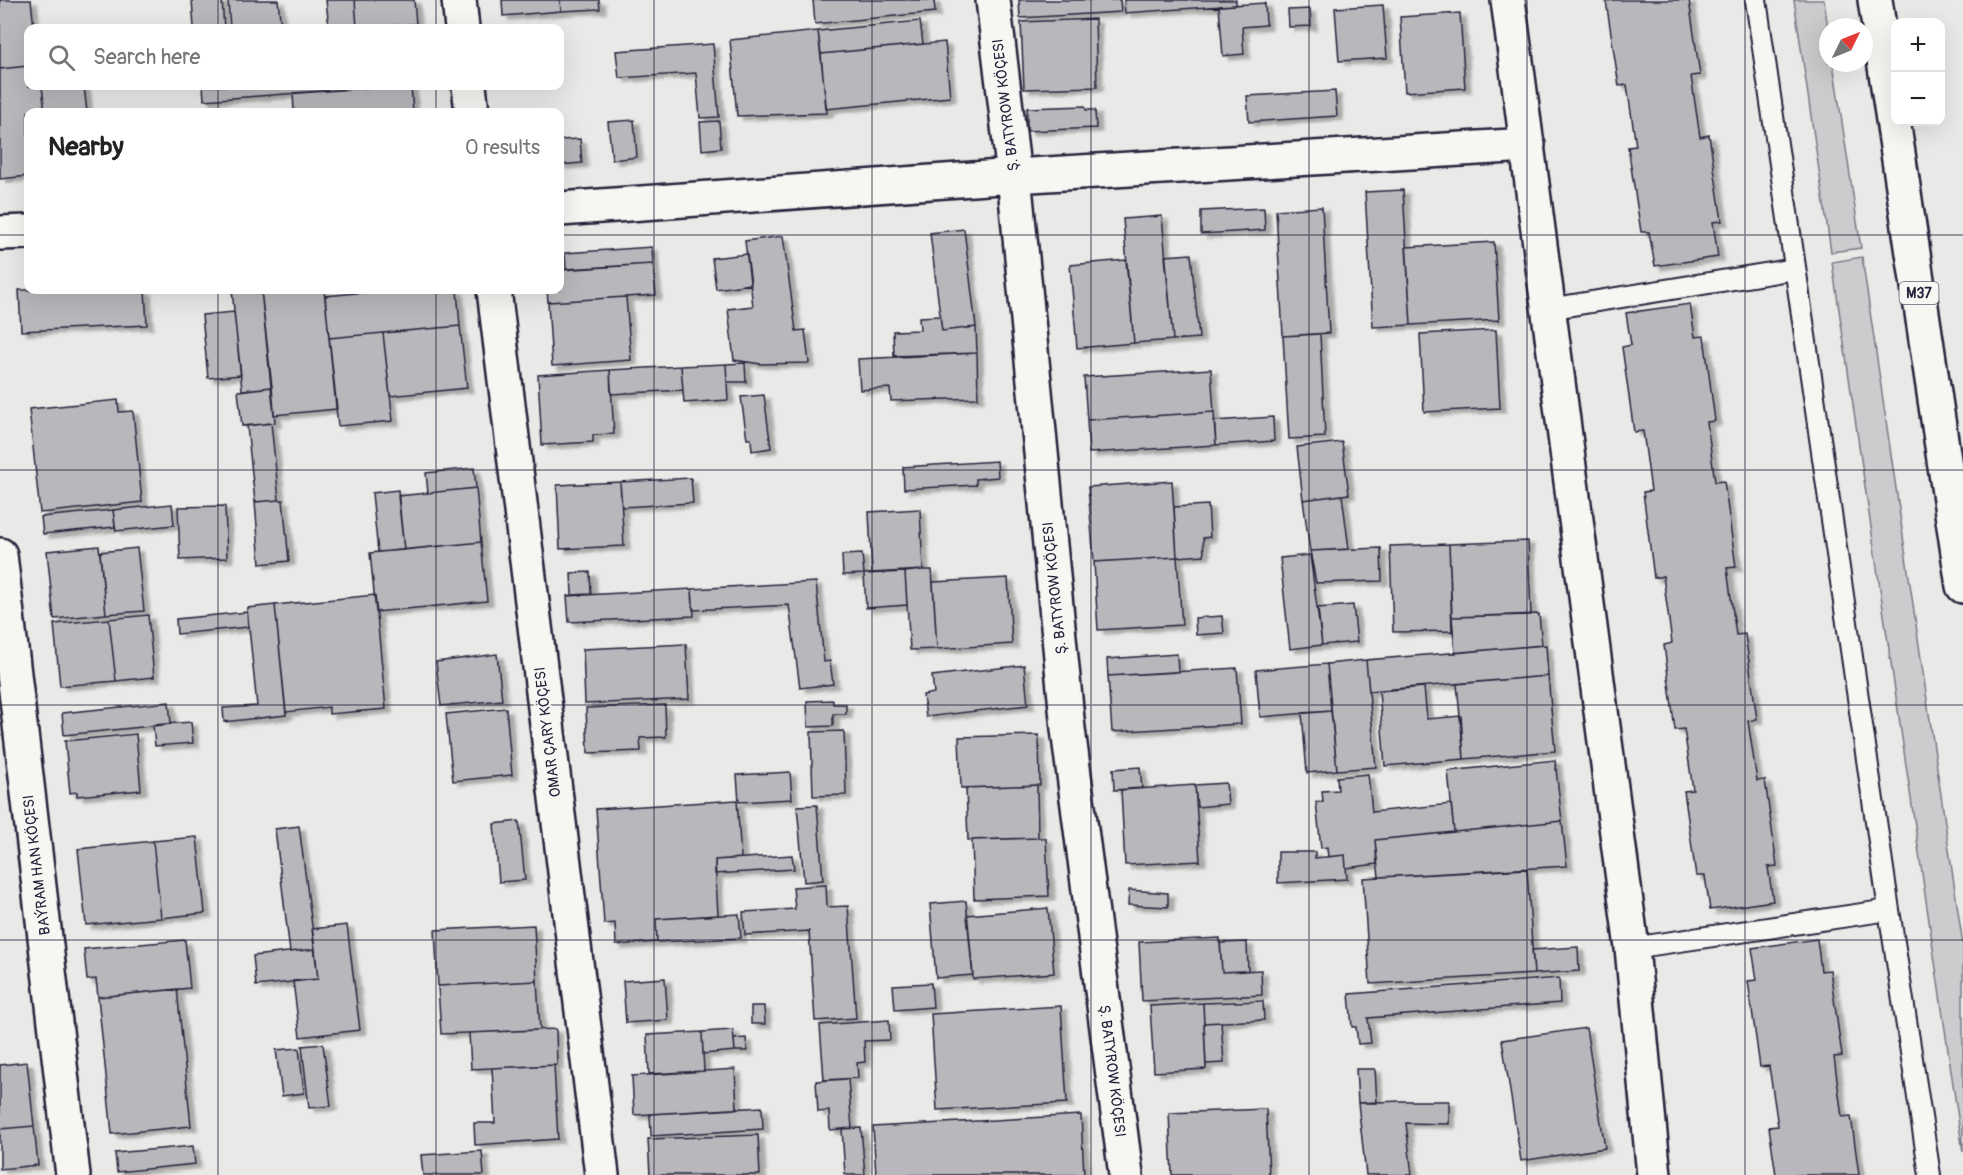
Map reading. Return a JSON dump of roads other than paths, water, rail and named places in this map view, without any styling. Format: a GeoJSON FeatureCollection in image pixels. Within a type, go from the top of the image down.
{"type":"FeatureCollection","features":[{"type":"Feature","properties":{"kind":"main road"},"geometry":{"type":"LineString","coordinates":[[459,0],[462,24]]}},
{"type":"Feature","properties":{"kind":"main road","name":"Ş. BATYROW KÖÇESI"},"geometry":{"type":"LineString","coordinates":[[993,0],[1014,176],[1068,729],[1126,1175]]}},
{"type":"Feature","properties":{"kind":"main road"},"geometry":{"type":"LineString","coordinates":[[1508,0],[1632,948],[1654,1175]]}},
{"type":"Feature","properties":{"kind":"main road","name":"M37"},"geometry":{"type":"LineString","coordinates":[[1875,0],[1963,586]]}},
{"type":"Feature","properties":{"kind":"main road"},"geometry":{"type":"LineString","coordinates":[[469,90],[472,108]]}},
{"type":"Feature","properties":{"kind":"main road"},"geometry":{"type":"LineString","coordinates":[[564,209],[1014,176],[1528,145]]}},
{"type":"Feature","properties":{"kind":"main road"},"geometry":{"type":"LineString","coordinates":[[0,233],[24,232]]}},
{"type":"Feature","properties":{"kind":"main road","name":"OMAR ÇARY KÖÇESI"},"geometry":{"type":"LineString","coordinates":[[494,294],[602,1175]]}},
{"type":"Feature","properties":{"kind":"main road","name":"BAÝRAM HAN KÖÇESI"},"geometry":{"type":"LineString","coordinates":[[0,555],[73,1175]]}},
{"type":"Feature","properties":{"kind":"lane"},"geometry":{"type":"LineString","coordinates":[[1756,0],[1930,1175]]}},
{"type":"Feature","properties":{"kind":"lane"},"geometry":{"type":"LineString","coordinates":[[1548,309],[1795,269]]}},
{"type":"Feature","properties":{"kind":"lane"},"geometry":{"type":"LineString","coordinates":[[1632,948],[1889,910]]}}]}
